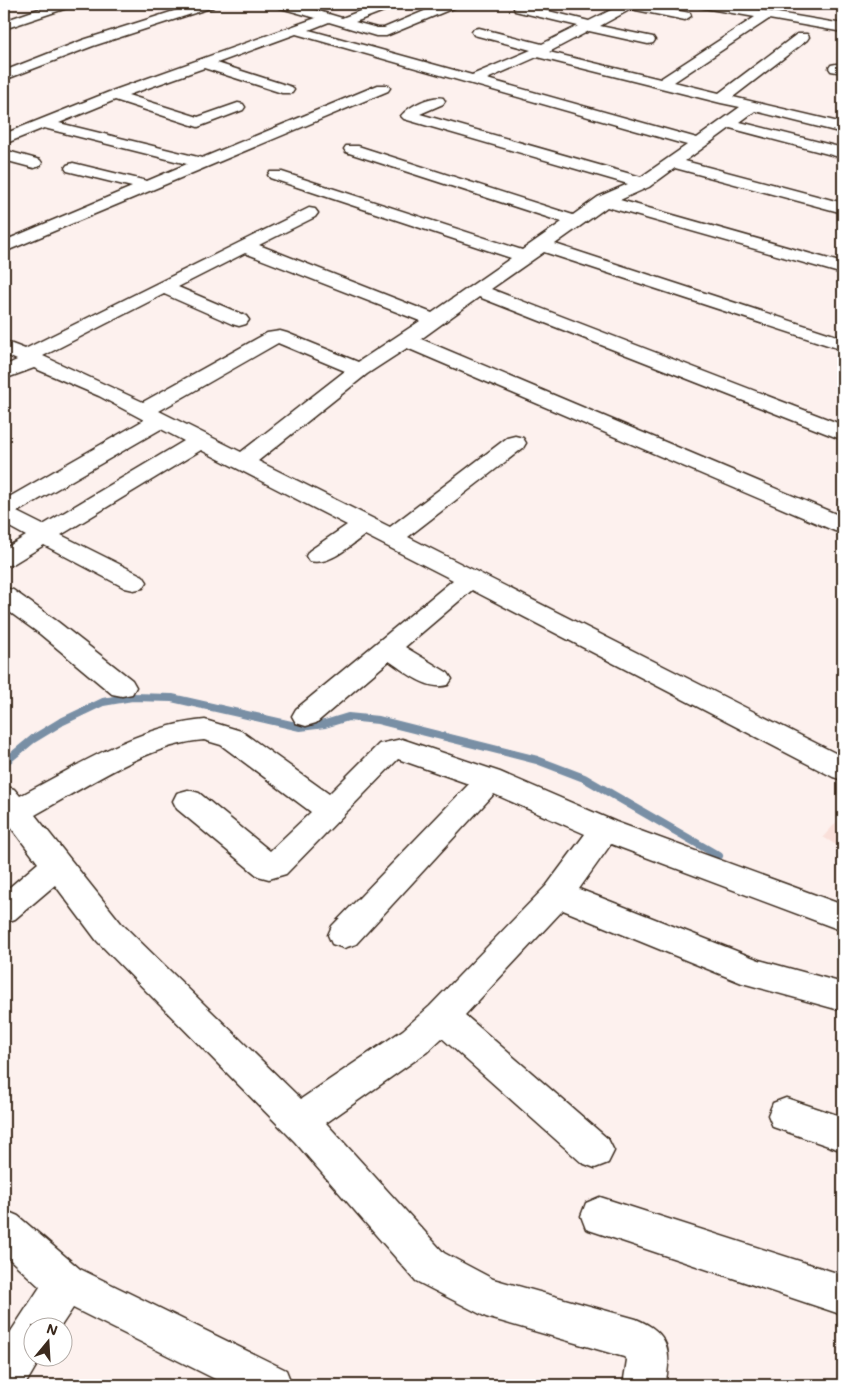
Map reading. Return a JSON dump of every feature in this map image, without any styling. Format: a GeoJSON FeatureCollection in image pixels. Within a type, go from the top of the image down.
{"type":"FeatureCollection","features":[{"type":"Feature","properties":{"kind":"street"},"geometry":{"type":"LineString","coordinates":[[4,25],[64,4]]}},
{"type":"Feature","properties":{"kind":"street"},"geometry":{"type":"LineString","coordinates":[[4,76],[88,43],[208,4]]}},
{"type":"Feature","properties":{"kind":"street"},"geometry":{"type":"LineString","coordinates":[[282,4],[376,32],[386,32],[451,4]]}},
{"type":"Feature","properties":{"kind":"street"},"geometry":{"type":"LineString","coordinates":[[343,22],[389,4]]}},
{"type":"Feature","properties":{"kind":"street"},"geometry":{"type":"LineString","coordinates":[[473,84],[630,4],[685,16]]}},
{"type":"Feature","properties":{"kind":"street"},"geometry":{"type":"LineString","coordinates":[[704,4],[843,28]]}},
{"type":"Feature","properties":{"kind":"street"},"geometry":{"type":"LineString","coordinates":[[520,8],[648,40]]}},
{"type":"Feature","properties":{"kind":"street"},"geometry":{"type":"LineString","coordinates":[[662,84],[768,15]]}},
{"type":"Feature","properties":{"kind":"street"},"geometry":{"type":"LineString","coordinates":[[4,139],[114,95],[329,18]]}},
{"type":"Feature","properties":{"kind":"street"},"geometry":{"type":"LineString","coordinates":[[295,30],[473,84],[698,143]]}},
{"type":"Feature","properties":{"kind":"street"},"geometry":{"type":"LineString","coordinates":[[479,32],[540,51],[662,84],[843,128]]}},
{"type":"Feature","properties":{"kind":"street"},"geometry":{"type":"LineString","coordinates":[[721,99],[802,37]]}},
{"type":"Feature","properties":{"kind":"street"},"geometry":{"type":"LineString","coordinates":[[204,63],[287,90]]}},
{"type":"Feature","properties":{"kind":"street"},"geometry":{"type":"LineString","coordinates":[[4,247],[383,88]]}},
{"type":"Feature","properties":{"kind":"street"},"geometry":{"type":"LineString","coordinates":[[114,95],[198,122],[238,107]]}},
{"type":"Feature","properties":{"kind":"street"},"geometry":{"type":"LineString","coordinates":[[438,100],[413,112],[409,116],[643,183]]}},
{"type":"Feature","properties":{"kind":"street"},"geometry":{"type":"LineString","coordinates":[[243,461],[360,370],[406,340],[604,201],[643,183],[752,106]]}},
{"type":"Feature","properties":{"kind":"street"},"geometry":{"type":"LineString","coordinates":[[42,123],[202,163]]}},
{"type":"Feature","properties":{"kind":"street"},"geometry":{"type":"LineString","coordinates":[[727,123],[843,153]]}},
{"type":"Feature","properties":{"kind":"street"},"geometry":{"type":"LineString","coordinates":[[352,149],[576,221]]}},
{"type":"Feature","properties":{"kind":"street"},"geometry":{"type":"LineString","coordinates":[[4,155],[34,162]]}},
{"type":"Feature","properties":{"kind":"street"},"geometry":{"type":"LineString","coordinates":[[672,162],[843,208]]}},
{"type":"Feature","properties":{"kind":"street"},"geometry":{"type":"LineString","coordinates":[[73,168],[146,186]]}},
{"type":"Feature","properties":{"kind":"street"},"geometry":{"type":"LineString","coordinates":[[276,174],[525,257]]}},
{"type":"Feature","properties":{"kind":"street"},"geometry":{"type":"LineString","coordinates":[[604,201],[843,269]]}},
{"type":"Feature","properties":{"kind":"street"},"geometry":{"type":"LineString","coordinates":[[4,373],[162,287],[309,213]]}},
{"type":"Feature","properties":{"kind":"street"},"geometry":{"type":"LineString","coordinates":[[540,245],[843,344]]}},
{"type":"Feature","properties":{"kind":"street"},"geometry":{"type":"LineString","coordinates":[[244,246],[434,320]]}},
{"type":"Feature","properties":{"kind":"street"},"geometry":{"type":"LineString","coordinates":[[162,287],[239,320]]}},
{"type":"Feature","properties":{"kind":"street"},"geometry":{"type":"LineString","coordinates":[[477,290],[843,433]]}},
{"type":"Feature","properties":{"kind":"street"},"geometry":{"type":"LineString","coordinates":[[4,510],[274,337],[280,337],[360,370]]}},
{"type":"Feature","properties":{"kind":"street"},"geometry":{"type":"LineString","coordinates":[[406,340],[843,526]]}},
{"type":"Feature","properties":{"kind":"street"},"geometry":{"type":"LineString","coordinates":[[4,347],[31,358],[243,461],[843,770]]}},
{"type":"Feature","properties":{"kind":"street"},"geometry":{"type":"LineString","coordinates":[[4,559],[200,440]]}},
{"type":"Feature","properties":{"kind":"street"},"geometry":{"type":"LineString","coordinates":[[391,538],[515,443]]}},
{"type":"Feature","properties":{"kind":"street"},"geometry":{"type":"LineString","coordinates":[[4,515],[134,582]]}},
{"type":"Feature","properties":{"kind":"street"},"geometry":{"type":"LineString","coordinates":[[318,556],[364,525]]}},
{"type":"Feature","properties":{"kind":"street"},"geometry":{"type":"LineString","coordinates":[[306,716],[470,579]]}},
{"type":"Feature","properties":{"kind":"street"},"geometry":{"type":"LineString","coordinates":[[4,596],[49,628],[122,687]]}},
{"type":"Feature","properties":{"kind":"street"},"geometry":{"type":"LineString","coordinates":[[387,648],[438,679]]}},
{"type":"Feature","properties":{"kind":"street"},"geometry":{"type":"LineString","coordinates":[[331,811],[231,738],[205,730],[192,731],[124,754],[10,804],[109,932],[299,1122],[430,1267],[486,1297],[636,1340],[647,1350],[648,1365],[644,1385]]}},
{"type":"Feature","properties":{"kind":"street"},"geometry":{"type":"LineString","coordinates":[[188,801],[269,867],[275,865],[331,811],[389,751],[395,748],[402,749],[490,780],[605,830],[843,918]]}},
{"type":"Feature","properties":{"kind":"street"},"geometry":{"type":"LineString","coordinates":[[344,935],[490,780]]}},
{"type":"Feature","properties":{"kind":"street"},"geometry":{"type":"LineString","coordinates":[[299,1122],[414,1041],[442,1016],[558,894],[605,830]]}},
{"type":"Feature","properties":{"kind":"street"},"geometry":{"type":"LineString","coordinates":[[4,910],[57,865]]}},
{"type":"Feature","properties":{"kind":"street"},"geometry":{"type":"LineString","coordinates":[[558,894],[754,973],[843,997]]}},
{"type":"Feature","properties":{"kind":"street"},"geometry":{"type":"LineString","coordinates":[[442,1016],[595,1152]]}},
{"type":"Feature","properties":{"kind":"street"},"geometry":{"type":"LineString","coordinates":[[786,1116],[843,1134]]}},
{"type":"Feature","properties":{"kind":"street"},"geometry":{"type":"LineString","coordinates":[[600,1216],[843,1295]]}},
{"type":"Feature","properties":{"kind":"street"},"geometry":{"type":"LineString","coordinates":[[4,1229],[66,1283],[271,1385]]}},
{"type":"Feature","properties":{"kind":"street"},"geometry":{"type":"LineString","coordinates":[[45,1316],[66,1283]]}},
{"type":"Feature","properties":{"kind":"street"},"geometry":{"type":"LineString","coordinates":[[4,1380],[22,1351]]}},
{"type":"Feature","properties":{"kind":"shaded area"},"geometry":{"type":"Polygon","coordinates":[[[843,815],[843,849],[823,837],[843,815]]]}},
{"type":"Feature","properties":{"kind":"waterway"},"geometry":{"type":"LineString","coordinates":[[4,763],[33,739],[61,722],[103,702],[132,697],[172,698],[300,727],[325,724],[348,717],[378,720],[537,760],[584,778],[719,856]]}}]}
